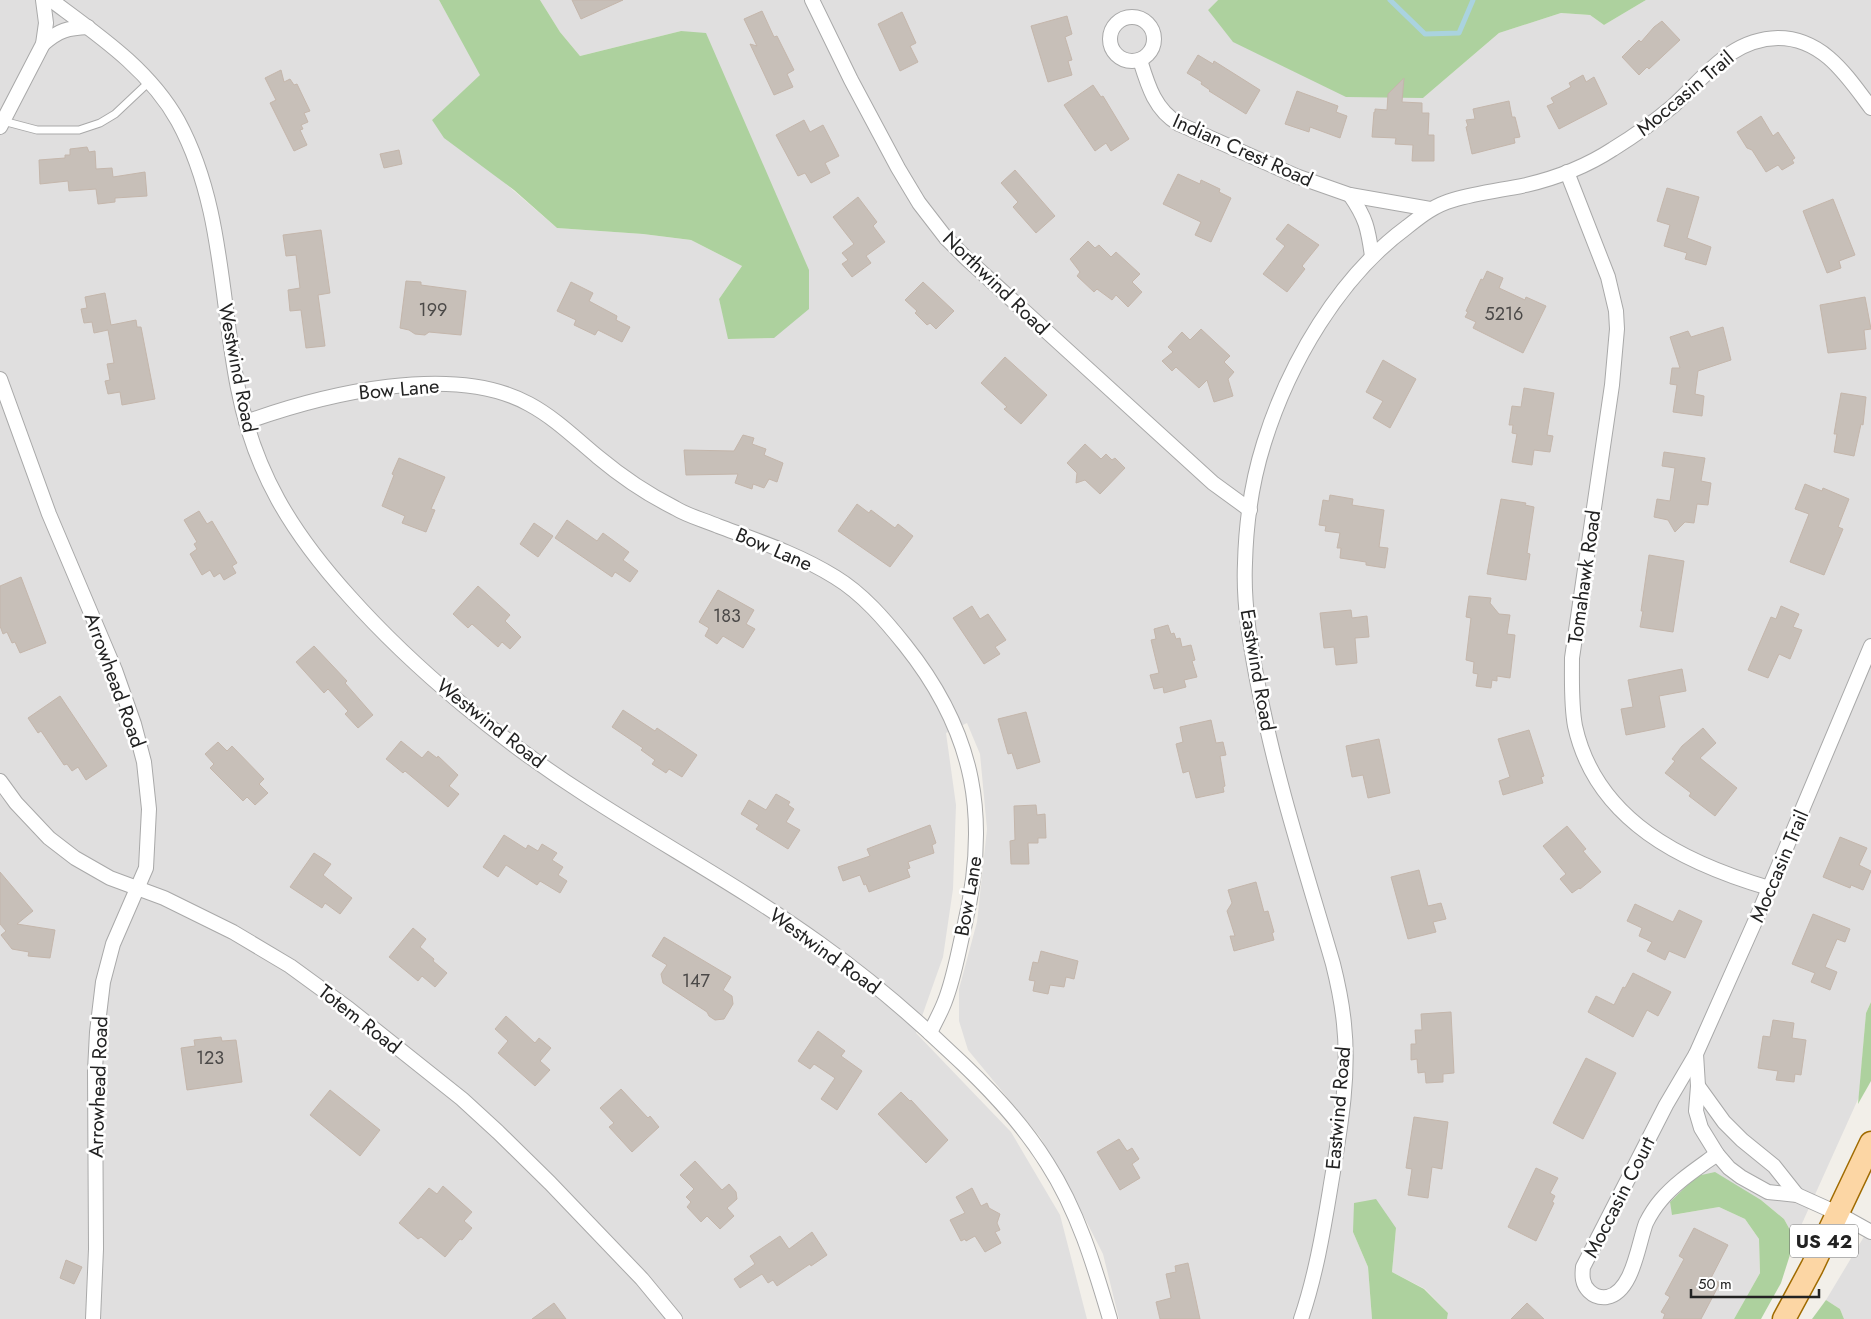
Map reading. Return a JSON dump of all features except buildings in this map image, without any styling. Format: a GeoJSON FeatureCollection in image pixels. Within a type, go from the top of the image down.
{"type":"FeatureCollection","features":[{"type":"Feature","properties":{"kind":"main road","name":"US 42"},"geometry":{"type":"LineString","coordinates":[[1784,1319],[1812,1267],[1871,1143]]}},
{"type":"Feature","properties":{"kind":"street"},"geometry":{"type":"LineString","coordinates":[[43,0],[46,23],[43,44]]}},
{"type":"Feature","properties":{"kind":"street","name":"Westwind Road"},"geometry":{"type":"LineString","coordinates":[[50,0],[124,55],[149,82],[177,119],[196,158],[211,208],[238,390],[256,456],[273,494],[292,526],[331,576],[403,651],[464,706],[520,749],[583,793],[739,890],[817,942],[878,988],[930,1033],[996,1097],[1020,1124],[1048,1164],[1068,1201],[1091,1255],[1110,1319]]}},
{"type":"Feature","properties":{"kind":"street","name":"Northwind Road"},"geometry":{"type":"LineString","coordinates":[[812,0],[851,80],[898,168],[919,203],[946,238],[1213,483],[1250,510]]}},
{"type":"Feature","properties":{"kind":"street"},"geometry":{"type":"LineString","coordinates":[[1,123],[43,44],[54,34],[67,28],[88,27]]}},
{"type":"Feature","properties":{"kind":"street","name":"Moccasin Trail"},"geometry":{"type":"LineString","coordinates":[[1567,172],[1606,154],[1642,131],[1673,106],[1722,58],[1743,45],[1755,42],[1777,38],[1812,46],[1831,58],[1839,66],[1871,108]]}},
{"type":"Feature","properties":{"kind":"street","name":"Indian Crest Road"},"geometry":{"type":"LineString","coordinates":[[1140,60],[1154,100],[1171,120],[1288,173],[1350,195],[1430,209]]}},
{"type":"Feature","properties":{"kind":"street","name":"Eastwind Road"},"geometry":{"type":"LineString","coordinates":[[1301,1319],[1325,1221],[1341,1125],[1345,1072],[1344,1025],[1340,990],[1280,780],[1265,720],[1254,662],[1246,607],[1245,564],[1250,510],[1256,474],[1264,443],[1281,394],[1304,349],[1341,292],[1372,256],[1399,232],[1430,209],[1452,200],[1530,184],[1567,172]]}},
{"type":"Feature","properties":{"kind":"street","name":"Tomahawk Road"},"geometry":{"type":"LineString","coordinates":[[1567,172],[1608,277],[1612,290],[1617,329],[1612,385],[1572,658],[1571,693],[1579,741],[1588,764],[1600,785],[1617,807],[1644,831],[1657,841],[1690,858],[1745,881],[1768,888]]}},
{"type":"Feature","properties":{"kind":"street"},"geometry":{"type":"LineString","coordinates":[[1350,195],[1363,215],[1369,235],[1372,256]]}},
{"type":"Feature","properties":{"kind":"street","name":"Arrowhead Road"},"geometry":{"type":"LineString","coordinates":[[0,379],[49,514],[115,670],[134,724],[144,762],[148,809],[146,868],[113,944],[103,982],[97,1032],[95,1071],[96,1250],[93,1319]]}},
{"type":"Feature","properties":{"kind":"street","name":"Bow Lane"},"geometry":{"type":"LineString","coordinates":[[246,422],[336,396],[369,390],[412,385],[452,385],[492,390],[528,404],[556,421],[599,458],[656,498],[679,510],[788,552],[835,577],[862,597],[886,621],[907,647],[942,698],[959,734],[968,760],[975,804],[977,847],[972,894],[945,1001],[930,1033]]}},
{"type":"Feature","properties":{"kind":"street","name":"Moccasin Trail"},"geometry":{"type":"LineString","coordinates":[[1871,646],[1757,917],[1696,1054],[1698,1086],[1696,1111],[1702,1128],[1716,1154],[1741,1177],[1768,1192],[1797,1194],[1871,1232]]}},
{"type":"Feature","properties":{"kind":"street","name":"Totem Road"},"geometry":{"type":"LineString","coordinates":[[0,781],[16,803],[49,838],[75,858],[110,878],[164,898],[225,928],[290,966],[387,1039],[462,1099],[498,1132],[642,1279],[675,1319]]}},
{"type":"Feature","properties":{"kind":"street","name":"Moccasin Court"},"geometry":{"type":"LineString","coordinates":[[1696,1054],[1666,1104],[1583,1267],[1582,1278],[1584,1285],[1590,1292],[1603,1298],[1613,1296],[1621,1290],[1631,1271],[1646,1223],[1660,1201],[1716,1154]]}},
{"type":"Feature","properties":{"kind":"street","name":"Moccasin Trail"},"geometry":{"type":"LineString","coordinates":[[1698,1086],[1724,1122],[1742,1140],[1774,1166],[1797,1194]]}},
{"type":"Feature","properties":{"kind":"lane"},"geometry":{"type":"LineString","coordinates":[[1,123],[37,130],[79,130],[100,123],[114,114],[149,82]]}},
{"type":"Feature","properties":{"kind":"shaded area"},"geometry":{"type":"Polygon","coordinates":[[[0,0],[439,0],[481,75],[432,120],[557,228],[643,234],[691,240],[742,266],[719,299],[729,339],[774,338],[681,31],[580,56],[560,32],[540,0],[1218,0],[1208,10],[1423,98],[1499,33],[1561,13],[1590,15],[1604,25],[1646,0],[1871,0],[1871,1002],[1866,1013],[1859,1097],[1795,1239],[1784,1219],[1761,1200],[1670,1202],[1673,1215],[1719,1207],[1745,1219],[1759,1239],[1760,1273],[1734,1319],[1447,1319],[1448,1313],[1425,1289],[1392,1272],[1396,1228],[1353,1232],[1368,1267],[1372,1319],[1119,1319],[1103,1254],[1077,1203],[1040,1137],[968,1050],[959,1021],[959,989],[977,922],[987,829],[980,754],[967,723],[946,733],[956,805],[953,889],[943,957],[916,1033],[1011,1132],[1060,1215],[1087,1319],[0,1319],[0,0]]]}},
{"type":"Feature","properties":{"kind":"shaded area"},"geometry":{"type":"Polygon","coordinates":[[[1871,1225],[1871,1319],[1844,1319],[1840,1309],[1826,1300],[1871,1225]]]}},
{"type":"Feature","properties":{"kind":"green space"},"geometry":{"type":"Polygon","coordinates":[[[439,0],[540,0],[560,32],[580,56],[681,31],[706,33],[809,270],[809,309],[774,338],[728,339],[719,299],[742,266],[691,240],[643,234],[557,228],[514,190],[444,138],[432,120],[480,75],[439,0]]]}},
{"type":"Feature","properties":{"kind":"green space"},"geometry":{"type":"Polygon","coordinates":[[[1218,0],[1646,0],[1604,25],[1590,15],[1561,13],[1499,33],[1423,98],[1346,97],[1233,42],[1208,10],[1218,0]]]}},
{"type":"Feature","properties":{"kind":"green space"},"geometry":{"type":"Polygon","coordinates":[[[1871,1002],[1871,1081],[1858,1104],[1866,1013],[1871,1002]]]}},
{"type":"Feature","properties":{"kind":"green space"},"geometry":{"type":"Polygon","coordinates":[[[1715,1172],[1761,1200],[1784,1219],[1795,1239],[1781,1283],[1761,1319],[1734,1319],[1760,1273],[1759,1239],[1745,1219],[1719,1207],[1672,1215],[1670,1202],[1697,1176],[1715,1172]]]}},
{"type":"Feature","properties":{"kind":"green space"},"geometry":{"type":"Polygon","coordinates":[[[1376,1199],[1396,1228],[1392,1272],[1424,1289],[1448,1313],[1447,1319],[1372,1319],[1368,1267],[1353,1232],[1354,1203],[1376,1199]]]}},
{"type":"Feature","properties":{"kind":"green space"},"geometry":{"type":"Polygon","coordinates":[[[1826,1300],[1840,1309],[1844,1319],[1812,1319],[1826,1300]]]}},
{"type":"Feature","properties":{"kind":"waterway"},"geometry":{"type":"LineString","coordinates":[[1390,0],[1425,34],[1459,33],[1473,0]]}}]}
